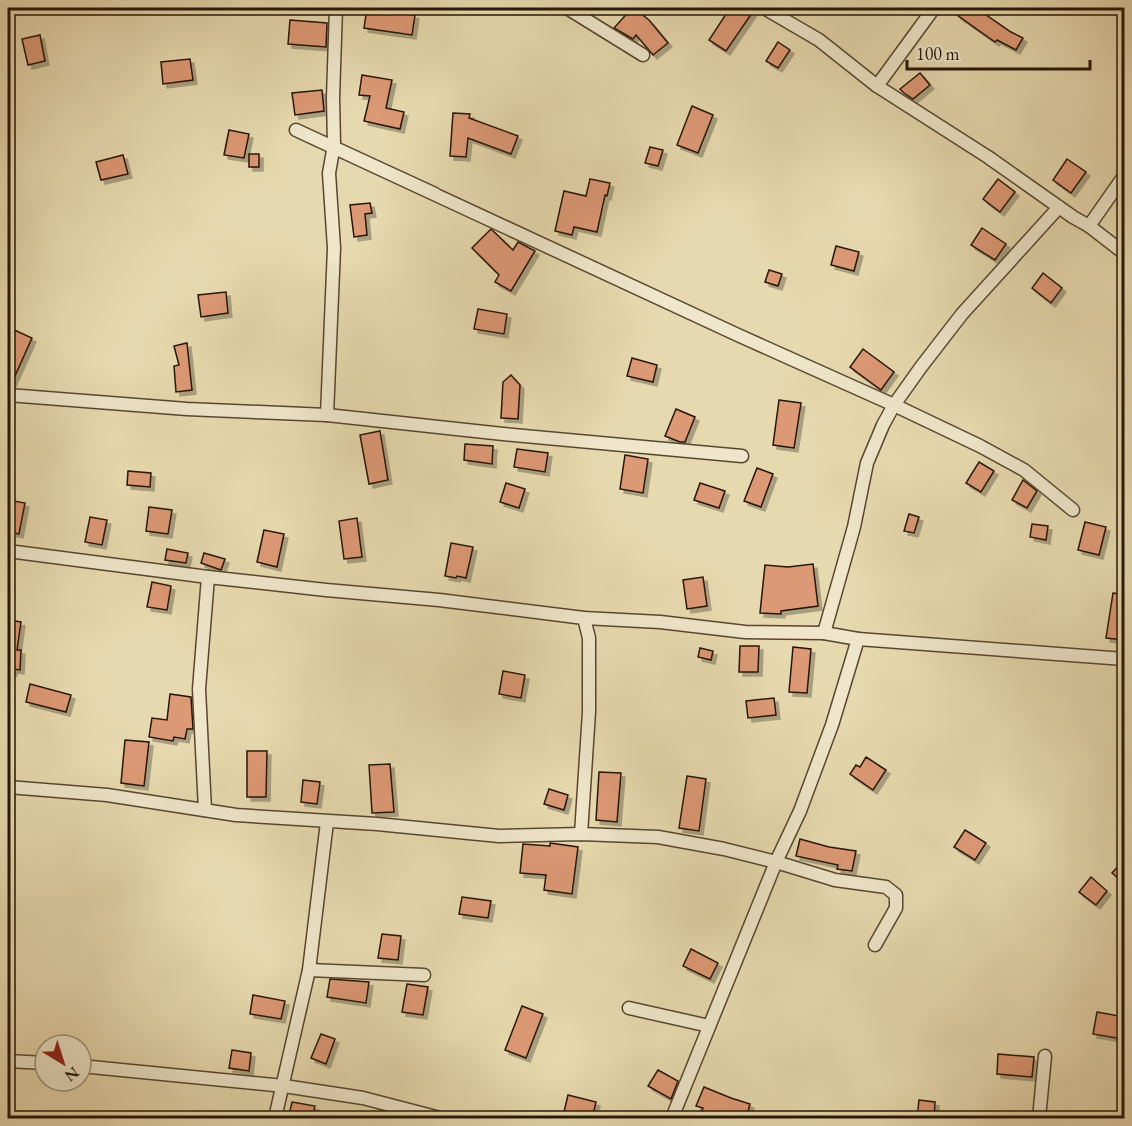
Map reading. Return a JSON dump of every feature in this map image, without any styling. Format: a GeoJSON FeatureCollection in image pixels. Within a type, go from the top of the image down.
{"type":"FeatureCollection","features":[{"type":"Feature","properties":{"kind":"street"},"geometry":{"type":"LineString","coordinates":[[327,415],[334,248],[329,173],[341,150],[333,97],[336,8]]}},
{"type":"Feature","properties":{"kind":"street"},"geometry":{"type":"LineString","coordinates":[[567,8],[644,55]]}},
{"type":"Feature","properties":{"kind":"street"},"geometry":{"type":"LineString","coordinates":[[764,8],[819,40],[876,86],[988,157],[1125,253]]}},
{"type":"Feature","properties":{"kind":"street"},"geometry":{"type":"LineString","coordinates":[[876,86],[934,8]]}},
{"type":"Feature","properties":{"kind":"street"},"geometry":{"type":"LineString","coordinates":[[435,194],[296,129],[980,446],[1024,470],[1073,510]]}},
{"type":"Feature","properties":{"kind":"street"},"geometry":{"type":"LineString","coordinates":[[1089,226],[1125,176]]}},
{"type":"Feature","properties":{"kind":"street"},"geometry":{"type":"LineString","coordinates":[[824,633],[854,527],[867,463],[894,405],[962,314],[1059,207]]}},
{"type":"Feature","properties":{"kind":"street"},"geometry":{"type":"LineString","coordinates":[[8,395],[187,409],[327,415],[742,456]]}},
{"type":"Feature","properties":{"kind":"street"},"geometry":{"type":"LineString","coordinates":[[8,551],[208,577],[439,600],[584,618],[660,622],[745,632],[824,633],[858,639],[1125,659]]}},
{"type":"Feature","properties":{"kind":"street"},"geometry":{"type":"LineString","coordinates":[[204,810],[199,689],[208,577]]}},
{"type":"Feature","properties":{"kind":"street"},"geometry":{"type":"LineString","coordinates":[[580,834],[589,712],[589,638],[584,618]]}},
{"type":"Feature","properties":{"kind":"street"},"geometry":{"type":"LineString","coordinates":[[672,1119],[776,861],[800,811],[832,725],[858,639]]}},
{"type":"Feature","properties":{"kind":"street"},"geometry":{"type":"LineString","coordinates":[[8,787],[107,795],[236,815],[498,836],[580,834],[658,837],[724,849],[776,861],[836,880],[886,887],[896,895],[896,908],[875,945]]}},
{"type":"Feature","properties":{"kind":"street"},"geometry":{"type":"LineString","coordinates":[[275,1119],[309,970],[327,822]]}},
{"type":"Feature","properties":{"kind":"street"},"geometry":{"type":"LineString","coordinates":[[309,970],[424,975]]}},
{"type":"Feature","properties":{"kind":"street"},"geometry":{"type":"LineString","coordinates":[[629,1008],[709,1026]]}},
{"type":"Feature","properties":{"kind":"street"},"geometry":{"type":"LineString","coordinates":[[1039,1119],[1045,1056]]}},
{"type":"Feature","properties":{"kind":"street"},"geometry":{"type":"LineString","coordinates":[[8,1062],[33,1063]]}},
{"type":"Feature","properties":{"kind":"street"},"geometry":{"type":"LineString","coordinates":[[93,1067],[284,1086],[363,1098],[440,1119]]}},
{"type":"Feature","properties":{"kind":"building"},"geometry":{"type":"Polygon","coordinates":[[[367,8],[415,15],[412,35],[364,28],[367,8]]]}},
{"type":"Feature","properties":{"kind":"building"},"geometry":{"type":"Polygon","coordinates":[[[632,8],[649,20],[668,43],[653,55],[636,35],[633,39],[614,28],[632,8]]]}},
{"type":"Feature","properties":{"kind":"building"},"geometry":{"type":"Polygon","coordinates":[[[730,8],[743,8],[752,13],[726,51],[709,40],[730,8]]]}},
{"type":"Feature","properties":{"kind":"building"},"geometry":{"type":"Polygon","coordinates":[[[962,8],[976,8],[1023,38],[1016,50],[997,40],[995,42],[957,15],[962,8]]]}},
{"type":"Feature","properties":{"kind":"building"},"geometry":{"type":"Polygon","coordinates":[[[290,20],[327,23],[326,47],[288,44],[290,20]]]}},
{"type":"Feature","properties":{"kind":"building"},"geometry":{"type":"Polygon","coordinates":[[[40,35],[45,61],[28,65],[22,39],[40,35]]]}},
{"type":"Feature","properties":{"kind":"building"},"geometry":{"type":"Polygon","coordinates":[[[778,42],[790,50],[778,68],[766,61],[778,42]]]}},
{"type":"Feature","properties":{"kind":"building"},"geometry":{"type":"Polygon","coordinates":[[[190,59],[193,80],[163,84],[161,62],[190,59]]]}},
{"type":"Feature","properties":{"kind":"building"},"geometry":{"type":"Polygon","coordinates":[[[920,73],[930,85],[913,99],[900,89],[920,73]]]}},
{"type":"Feature","properties":{"kind":"building"},"geometry":{"type":"Polygon","coordinates":[[[362,75],[392,80],[386,108],[404,112],[400,129],[364,121],[370,96],[359,95],[362,75]]]}},
{"type":"Feature","properties":{"kind":"building"},"geometry":{"type":"Polygon","coordinates":[[[322,90],[324,111],[295,115],[292,93],[322,90]]]}},
{"type":"Feature","properties":{"kind":"building"},"geometry":{"type":"Polygon","coordinates":[[[692,106],[713,115],[698,153],[677,145],[692,106]]]}},
{"type":"Feature","properties":{"kind":"building"},"geometry":{"type":"Polygon","coordinates":[[[453,113],[470,114],[469,118],[518,136],[511,154],[468,138],[466,157],[450,156],[453,113]]]}},
{"type":"Feature","properties":{"kind":"building"},"geometry":{"type":"Polygon","coordinates":[[[229,130],[249,134],[244,158],[224,155],[229,130]]]}},
{"type":"Feature","properties":{"kind":"building"},"geometry":{"type":"Polygon","coordinates":[[[650,147],[663,150],[658,166],[645,163],[650,147]]]}},
{"type":"Feature","properties":{"kind":"building"},"geometry":{"type":"Polygon","coordinates":[[[249,154],[259,154],[259,167],[249,167],[249,154]]]}},
{"type":"Feature","properties":{"kind":"building"},"geometry":{"type":"Polygon","coordinates":[[[123,155],[128,174],[101,180],[96,162],[123,155]]]}},
{"type":"Feature","properties":{"kind":"building"},"geometry":{"type":"Polygon","coordinates":[[[1067,159],[1086,172],[1071,193],[1053,180],[1067,159]]]}},
{"type":"Feature","properties":{"kind":"building"},"geometry":{"type":"Polygon","coordinates":[[[590,179],[610,183],[597,232],[574,227],[572,235],[555,231],[564,191],[586,196],[590,179]]]}},
{"type":"Feature","properties":{"kind":"building"},"geometry":{"type":"Polygon","coordinates":[[[998,179],[1015,192],[1000,212],[983,199],[998,179]]]}},
{"type":"Feature","properties":{"kind":"building"},"geometry":{"type":"Polygon","coordinates":[[[370,203],[372,213],[365,214],[367,235],[354,237],[350,205],[370,203]]]}},
{"type":"Feature","properties":{"kind":"building"},"geometry":{"type":"Polygon","coordinates":[[[982,228],[1006,244],[995,260],[971,245],[982,228]]]}},
{"type":"Feature","properties":{"kind":"building"},"geometry":{"type":"Polygon","coordinates":[[[491,229],[513,250],[518,242],[535,251],[511,291],[495,282],[499,275],[472,248],[491,229]]]}},
{"type":"Feature","properties":{"kind":"building"},"geometry":{"type":"Polygon","coordinates":[[[836,246],[859,252],[854,271],[831,265],[836,246]]]}},
{"type":"Feature","properties":{"kind":"building"},"geometry":{"type":"Polygon","coordinates":[[[769,270],[782,274],[778,286],[765,282],[769,270]]]}},
{"type":"Feature","properties":{"kind":"building"},"geometry":{"type":"Polygon","coordinates":[[[1043,273],[1062,288],[1051,303],[1032,288],[1043,273]]]}},
{"type":"Feature","properties":{"kind":"building"},"geometry":{"type":"Polygon","coordinates":[[[226,292],[228,313],[201,317],[198,295],[226,292]]]}},
{"type":"Feature","properties":{"kind":"building"},"geometry":{"type":"Polygon","coordinates":[[[478,309],[507,314],[504,334],[474,329],[478,309]]]}},
{"type":"Feature","properties":{"kind":"building"},"geometry":{"type":"Polygon","coordinates":[[[10,328],[32,338],[8,387],[8,335],[10,328]]]}},
{"type":"Feature","properties":{"kind":"building"},"geometry":{"type":"Polygon","coordinates":[[[187,343],[192,390],[176,392],[174,366],[179,365],[174,346],[187,343]]]}},
{"type":"Feature","properties":{"kind":"building"},"geometry":{"type":"Polygon","coordinates":[[[863,349],[894,372],[881,390],[850,367],[863,349]]]}},
{"type":"Feature","properties":{"kind":"building"},"geometry":{"type":"Polygon","coordinates":[[[632,358],[657,365],[653,382],[627,376],[632,358]]]}},
{"type":"Feature","properties":{"kind":"building"},"geometry":{"type":"Polygon","coordinates":[[[511,375],[520,385],[518,419],[501,418],[503,382],[511,375]]]}},
{"type":"Feature","properties":{"kind":"building"},"geometry":{"type":"Polygon","coordinates":[[[779,400],[801,403],[794,448],[773,445],[779,400]]]}},
{"type":"Feature","properties":{"kind":"building"},"geometry":{"type":"Polygon","coordinates":[[[676,409],[695,417],[685,442],[665,436],[676,409]]]}},
{"type":"Feature","properties":{"kind":"building"},"geometry":{"type":"Polygon","coordinates":[[[380,431],[388,480],[369,484],[360,435],[380,431]]]}},
{"type":"Feature","properties":{"kind":"building"},"geometry":{"type":"Polygon","coordinates":[[[465,444],[493,446],[492,464],[464,460],[465,444]]]}},
{"type":"Feature","properties":{"kind":"building"},"geometry":{"type":"Polygon","coordinates":[[[517,449],[548,453],[545,472],[514,467],[517,449]]]}},
{"type":"Feature","properties":{"kind":"building"},"geometry":{"type":"Polygon","coordinates":[[[625,455],[648,459],[643,493],[620,489],[625,455]]]}},
{"type":"Feature","properties":{"kind":"building"},"geometry":{"type":"Polygon","coordinates":[[[979,462],[994,471],[981,492],[966,483],[979,462]]]}},
{"type":"Feature","properties":{"kind":"building"},"geometry":{"type":"Polygon","coordinates":[[[757,468],[773,474],[761,507],[744,501],[757,468]]]}},
{"type":"Feature","properties":{"kind":"building"},"geometry":{"type":"Polygon","coordinates":[[[128,471],[151,473],[150,487],[127,485],[128,471]]]}},
{"type":"Feature","properties":{"kind":"building"},"geometry":{"type":"Polygon","coordinates":[[[1023,480],[1037,491],[1027,508],[1012,500],[1023,480]]]}},
{"type":"Feature","properties":{"kind":"building"},"geometry":{"type":"Polygon","coordinates":[[[506,483],[525,489],[519,508],[500,502],[506,483]]]}},
{"type":"Feature","properties":{"kind":"building"},"geometry":{"type":"Polygon","coordinates":[[[700,483],[725,491],[719,508],[694,500],[700,483]]]}},
{"type":"Feature","properties":{"kind":"building"},"geometry":{"type":"Polygon","coordinates":[[[8,500],[25,503],[19,534],[8,532],[8,500]]]}},
{"type":"Feature","properties":{"kind":"building"},"geometry":{"type":"Polygon","coordinates":[[[149,507],[172,510],[168,534],[146,531],[149,507]]]}},
{"type":"Feature","properties":{"kind":"building"},"geometry":{"type":"Polygon","coordinates":[[[909,514],[919,517],[914,533],[904,531],[909,514]]]}},
{"type":"Feature","properties":{"kind":"building"},"geometry":{"type":"Polygon","coordinates":[[[90,517],[107,520],[102,545],[85,542],[90,517]]]}},
{"type":"Feature","properties":{"kind":"building"},"geometry":{"type":"Polygon","coordinates":[[[357,518],[362,557],[344,559],[339,521],[357,518]]]}},
{"type":"Feature","properties":{"kind":"building"},"geometry":{"type":"Polygon","coordinates":[[[1085,522],[1106,527],[1099,555],[1078,550],[1085,522]]]}},
{"type":"Feature","properties":{"kind":"building"},"geometry":{"type":"Polygon","coordinates":[[[1032,524],[1048,526],[1046,540],[1030,537],[1032,524]]]}},
{"type":"Feature","properties":{"kind":"building"},"geometry":{"type":"Polygon","coordinates":[[[264,530],[284,534],[277,567],[257,562],[264,530]]]}},
{"type":"Feature","properties":{"kind":"building"},"geometry":{"type":"Polygon","coordinates":[[[451,543],[473,547],[466,578],[445,576],[451,543]]]}},
{"type":"Feature","properties":{"kind":"building"},"geometry":{"type":"Polygon","coordinates":[[[167,549],[188,553],[186,563],[165,560],[167,549]]]}},
{"type":"Feature","properties":{"kind":"building"},"geometry":{"type":"Polygon","coordinates":[[[204,553],[225,559],[221,570],[201,563],[204,553]]]}},
{"type":"Feature","properties":{"kind":"building"},"geometry":{"type":"Polygon","coordinates":[[[813,564],[818,606],[781,611],[781,614],[760,613],[765,565],[788,567],[813,564]]]}},
{"type":"Feature","properties":{"kind":"building"},"geometry":{"type":"Polygon","coordinates":[[[703,577],[707,606],[687,609],[683,580],[703,577]]]}},
{"type":"Feature","properties":{"kind":"building"},"geometry":{"type":"Polygon","coordinates":[[[152,582],[171,586],[167,610],[147,607],[152,582]]]}},
{"type":"Feature","properties":{"kind":"building"},"geometry":{"type":"Polygon","coordinates":[[[1113,593],[1125,595],[1125,640],[1106,638],[1113,593]]]}},
{"type":"Feature","properties":{"kind":"building"},"geometry":{"type":"Polygon","coordinates":[[[8,620],[21,622],[17,650],[21,650],[20,670],[13,669],[13,672],[8,671],[8,620]]]}},
{"type":"Feature","properties":{"kind":"building"},"geometry":{"type":"Polygon","coordinates":[[[740,646],[759,646],[758,672],[739,672],[740,646]]]}},
{"type":"Feature","properties":{"kind":"building"},"geometry":{"type":"Polygon","coordinates":[[[793,647],[811,649],[807,693],[789,692],[793,647]]]}},
{"type":"Feature","properties":{"kind":"building"},"geometry":{"type":"Polygon","coordinates":[[[700,648],[713,651],[711,660],[698,657],[700,648]]]}},
{"type":"Feature","properties":{"kind":"building"},"geometry":{"type":"Polygon","coordinates":[[[503,671],[525,675],[521,698],[499,694],[503,671]]]}},
{"type":"Feature","properties":{"kind":"building"},"geometry":{"type":"Polygon","coordinates":[[[30,684],[71,695],[66,712],[26,702],[30,684]]]}},
{"type":"Feature","properties":{"kind":"building"},"geometry":{"type":"Polygon","coordinates":[[[170,694],[191,697],[193,729],[187,729],[185,739],[174,737],[173,741],[149,737],[152,718],[167,720],[170,694]]]}},
{"type":"Feature","properties":{"kind":"building"},"geometry":{"type":"Polygon","coordinates":[[[774,698],[776,715],[748,718],[746,701],[774,698]]]}},
{"type":"Feature","properties":{"kind":"building"},"geometry":{"type":"Polygon","coordinates":[[[125,740],[149,742],[144,786],[121,783],[125,740]]]}},
{"type":"Feature","properties":{"kind":"building"},"geometry":{"type":"Polygon","coordinates":[[[247,751],[267,751],[266,797],[247,797],[247,751]]]}},
{"type":"Feature","properties":{"kind":"building"},"geometry":{"type":"Polygon","coordinates":[[[866,757],[886,770],[873,790],[850,774],[856,765],[860,767],[866,757]]]}},
{"type":"Feature","properties":{"kind":"building"},"geometry":{"type":"Polygon","coordinates":[[[390,764],[394,812],[372,813],[369,765],[390,764]]]}},
{"type":"Feature","properties":{"kind":"building"},"geometry":{"type":"Polygon","coordinates":[[[599,772],[621,773],[617,822],[596,820],[599,772]]]}},
{"type":"Feature","properties":{"kind":"building"},"geometry":{"type":"Polygon","coordinates":[[[687,776],[706,779],[699,831],[679,828],[687,776]]]}},
{"type":"Feature","properties":{"kind":"building"},"geometry":{"type":"Polygon","coordinates":[[[303,780],[320,782],[317,804],[301,802],[303,780]]]}},
{"type":"Feature","properties":{"kind":"building"},"geometry":{"type":"Polygon","coordinates":[[[549,789],[568,795],[564,810],[544,804],[549,789]]]}},
{"type":"Feature","properties":{"kind":"building"},"geometry":{"type":"Polygon","coordinates":[[[965,830],[986,843],[975,860],[954,847],[965,830]]]}},
{"type":"Feature","properties":{"kind":"building"},"geometry":{"type":"Polygon","coordinates":[[[800,839],[856,851],[852,871],[837,869],[838,865],[796,856],[800,839]]]}},
{"type":"Feature","properties":{"kind":"building"},"geometry":{"type":"Polygon","coordinates":[[[550,843],[578,847],[572,894],[544,890],[546,875],[520,873],[523,844],[550,846],[550,843]]]}},
{"type":"Feature","properties":{"kind":"building"},"geometry":{"type":"Polygon","coordinates":[[[1125,859],[1125,884],[1112,873],[1125,859]]]}},
{"type":"Feature","properties":{"kind":"building"},"geometry":{"type":"Polygon","coordinates":[[[1091,877],[1107,891],[1096,905],[1079,892],[1091,877]]]}},
{"type":"Feature","properties":{"kind":"building"},"geometry":{"type":"Polygon","coordinates":[[[462,897],[491,901],[488,918],[459,914],[462,897]]]}},
{"type":"Feature","properties":{"kind":"building"},"geometry":{"type":"Polygon","coordinates":[[[382,934],[401,936],[398,960],[378,958],[382,934]]]}},
{"type":"Feature","properties":{"kind":"building"},"geometry":{"type":"Polygon","coordinates":[[[691,949],[718,963],[710,979],[683,966],[691,949]]]}},
{"type":"Feature","properties":{"kind":"building"},"geometry":{"type":"Polygon","coordinates":[[[330,979],[369,982],[366,1003],[327,997],[330,979]]]}},
{"type":"Feature","properties":{"kind":"building"},"geometry":{"type":"Polygon","coordinates":[[[407,984],[428,987],[423,1015],[402,1012],[407,984]]]}},
{"type":"Feature","properties":{"kind":"building"},"geometry":{"type":"Polygon","coordinates":[[[253,995],[285,1001],[281,1019],[250,1014],[253,995]]]}},
{"type":"Feature","properties":{"kind":"building"},"geometry":{"type":"Polygon","coordinates":[[[522,1006],[543,1014],[526,1058],[505,1050],[522,1006]]]}},
{"type":"Feature","properties":{"kind":"building"},"geometry":{"type":"Polygon","coordinates":[[[1097,1012],[1125,1017],[1122,1039],[1093,1034],[1097,1012]]]}},
{"type":"Feature","properties":{"kind":"building"},"geometry":{"type":"Polygon","coordinates":[[[321,1034],[335,1039],[326,1064],[311,1058],[321,1034]]]}},
{"type":"Feature","properties":{"kind":"building"},"geometry":{"type":"Polygon","coordinates":[[[232,1050],[251,1053],[249,1071],[229,1068],[232,1050]]]}},
{"type":"Feature","properties":{"kind":"building"},"geometry":{"type":"Polygon","coordinates":[[[998,1054],[1034,1057],[1032,1077],[997,1074],[998,1054]]]}},
{"type":"Feature","properties":{"kind":"building"},"geometry":{"type":"Polygon","coordinates":[[[658,1070],[678,1081],[671,1099],[648,1086],[658,1070]]]}},
{"type":"Feature","properties":{"kind":"building"},"geometry":{"type":"Polygon","coordinates":[[[704,1087],[750,1104],[746,1119],[700,1119],[703,1108],[696,1106],[704,1087]]]}},
{"type":"Feature","properties":{"kind":"building"},"geometry":{"type":"Polygon","coordinates":[[[568,1095],[596,1102],[592,1119],[573,1119],[563,1116],[568,1095]]]}},
{"type":"Feature","properties":{"kind":"building"},"geometry":{"type":"Polygon","coordinates":[[[919,1100],[935,1102],[934,1119],[917,1119],[919,1100]]]}},
{"type":"Feature","properties":{"kind":"building"},"geometry":{"type":"Polygon","coordinates":[[[292,1102],[315,1106],[312,1119],[288,1119],[292,1102]]]}}]}
